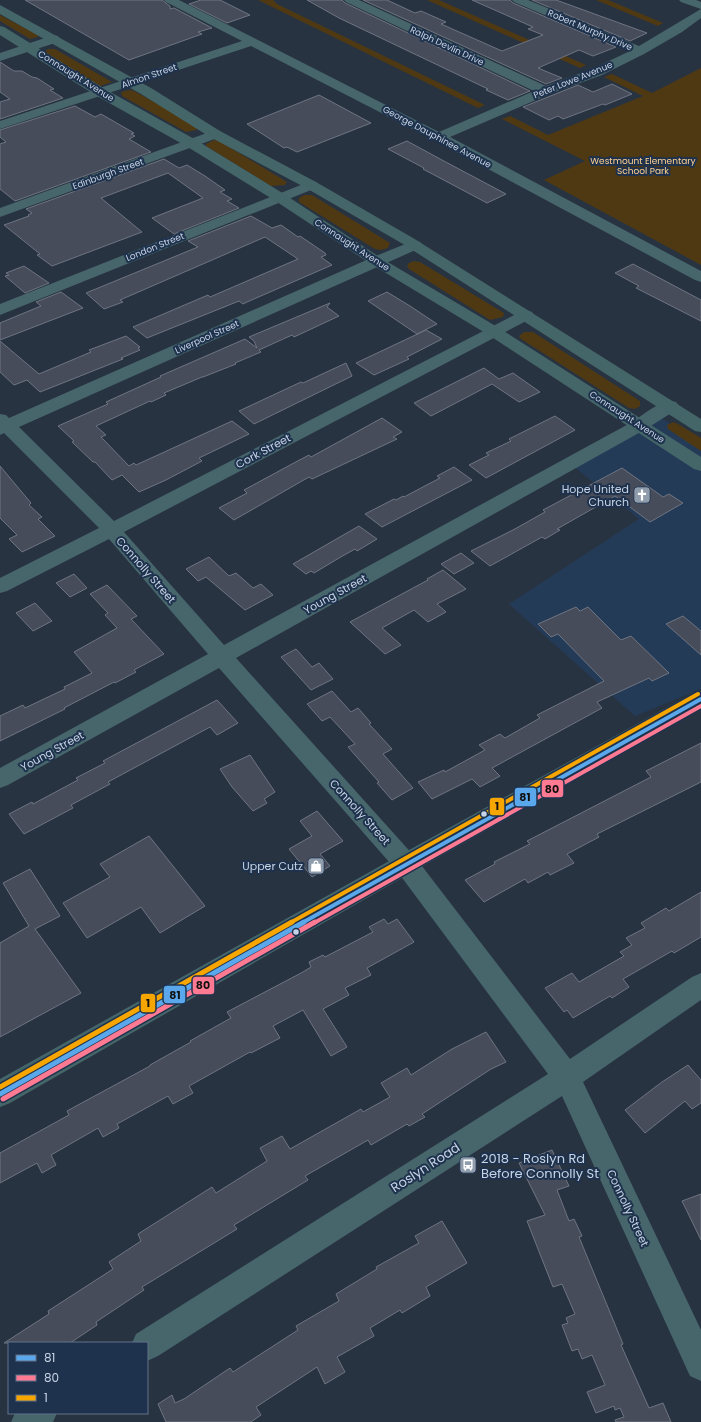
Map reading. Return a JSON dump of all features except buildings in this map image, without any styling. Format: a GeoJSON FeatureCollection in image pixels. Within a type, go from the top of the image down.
{"type":"FeatureCollection","features":[{"type":"Feature","properties":{"kind":"main road","name":"Connaught Avenue"},"geometry":{"type":"LineString","coordinates":[[0,9],[146,92],[215,134],[311,185],[415,245],[701,427]]}},
{"type":"Feature","properties":{"kind":"main road","name":"Connaught Avenue"},"geometry":{"type":"LineString","coordinates":[[0,30],[30,47],[100,92],[191,143],[279,197],[376,261],[493,331],[701,465]]}},
{"type":"Feature","properties":{"kind":"main road"},"geometry":{"type":"LineString","coordinates":[[0,1094],[701,699]]}},
{"type":"Feature","properties":{"kind":"street","name":"George Dauphinee Avenue"},"geometry":{"type":"LineString","coordinates":[[170,0],[438,137],[701,278]]}},
{"type":"Feature","properties":{"kind":"street","name":"Ralph Devlin Drive"},"geometry":{"type":"LineString","coordinates":[[350,0],[545,90]]}},
{"type":"Feature","properties":{"kind":"street","name":"Robert Murphy Drive"},"geometry":{"type":"LineString","coordinates":[[518,0],[640,52]]}},
{"type":"Feature","properties":{"kind":"street"},"geometry":{"type":"LineString","coordinates":[[685,0],[701,6]]}},
{"type":"Feature","properties":{"kind":"street","name":"Peter Lowe Avenue"},"geometry":{"type":"LineString","coordinates":[[438,137],[545,90],[597,72],[640,52],[701,13]]}},
{"type":"Feature","properties":{"kind":"street"},"geometry":{"type":"LineString","coordinates":[[0,57],[54,39]]}},
{"type":"Feature","properties":{"kind":"street","name":"Almon Street"},"geometry":{"type":"LineString","coordinates":[[0,125],[252,42]]}},
{"type":"Feature","properties":{"kind":"street","name":"Edinburgh Street"},"geometry":{"type":"LineString","coordinates":[[0,213],[215,134]]}},
{"type":"Feature","properties":{"kind":"street","name":"London Street"},"geometry":{"type":"LineString","coordinates":[[0,310],[311,185]]}},
{"type":"Feature","properties":{"kind":"street","name":"Liverpool Street"},"geometry":{"type":"LineString","coordinates":[[3,425],[415,245]]}},
{"type":"Feature","properties":{"kind":"street","name":"Cork Street"},"geometry":{"type":"LineString","coordinates":[[0,586],[112,530],[526,315]]}},
{"type":"Feature","properties":{"kind":"street","name":"Young Street"},"geometry":{"type":"LineString","coordinates":[[0,779],[640,425],[670,406]]}},
{"type":"Feature","properties":{"kind":"street","name":"Connolly Street"},"geometry":{"type":"LineString","coordinates":[[3,425],[112,530],[222,657],[406,864],[567,1077],[701,1365]]}},
{"type":"Feature","properties":{"kind":"street","name":"Roslyn Road"},"geometry":{"type":"LineString","coordinates":[[148,1344],[567,1077],[701,985]]}},
{"type":"Feature","properties":{"kind":"street"},"geometry":{"type":"LineString","coordinates":[[27,1422],[39,1414]]}},
{"type":"Feature","properties":{"kind":"shaded area"},"geometry":{"type":"Polygon","coordinates":[[[650,411],[701,443],[701,689],[635,716],[509,604],[639,519],[568,462],[650,411]]]}},
{"type":"Feature","properties":{"kind":"green space"},"geometry":{"type":"Polygon","coordinates":[[[258,0],[273,0],[277,4],[485,105],[478,108],[258,0]]]}},
{"type":"Feature","properties":{"kind":"green space"},"geometry":{"type":"Polygon","coordinates":[[[427,0],[439,0],[586,65],[580,68],[427,0]]]}},
{"type":"Feature","properties":{"kind":"green space"},"geometry":{"type":"Polygon","coordinates":[[[596,0],[608,0],[663,23],[658,26],[596,0]]]}},
{"type":"Feature","properties":{"kind":"green space"},"geometry":{"type":"Polygon","coordinates":[[[0,15],[38,35],[38,37],[30,39],[0,21],[0,15]]]}},
{"type":"Feature","properties":{"kind":"green space"},"geometry":{"type":"Polygon","coordinates":[[[48,49],[55,49],[112,82],[100,86],[45,54],[44,52],[48,49]]]}},
{"type":"Feature","properties":{"kind":"green space","name":"Westmount Elementary School Park"},"geometry":{"type":"Polygon","coordinates":[[[701,68],[701,265],[544,180],[585,161],[502,119],[510,116],[548,135],[643,96],[604,77],[612,74],[652,93],[701,68]]]}},
{"type":"Feature","properties":{"kind":"green space"},"geometry":{"type":"Polygon","coordinates":[[[131,90],[199,127],[196,130],[186,132],[122,96],[121,93],[124,91],[131,90]]]}},
{"type":"Feature","properties":{"kind":"green space"},"geometry":{"type":"Polygon","coordinates":[[[214,140],[219,141],[287,182],[285,185],[271,186],[206,146],[206,144],[214,140]]]}},
{"type":"Feature","properties":{"kind":"green space"},"geometry":{"type":"Polygon","coordinates":[[[304,195],[312,195],[390,243],[388,248],[381,250],[375,249],[299,202],[299,198],[304,195]]]}},
{"type":"Feature","properties":{"kind":"green space"},"geometry":{"type":"Polygon","coordinates":[[[414,261],[420,262],[504,313],[503,317],[490,320],[409,269],[407,266],[409,263],[414,261]]]}},
{"type":"Feature","properties":{"kind":"green space"},"geometry":{"type":"Polygon","coordinates":[[[524,332],[533,332],[640,401],[640,406],[635,409],[629,408],[521,339],[519,336],[524,332]]]}},
{"type":"Feature","properties":{"kind":"green space"},"geometry":{"type":"Polygon","coordinates":[[[673,422],[701,438],[701,451],[668,429],[667,425],[673,422]]]}},
{"type":"Feature","properties":{"kind":"transit line","name":"1"},"geometry":{"type":"LineString","coordinates":[[0,1087],[388,867],[698,694]]}},
{"type":"Feature","properties":{"kind":"transit line","name":"81"},"geometry":{"type":"LineString","coordinates":[[0,1094],[391,872],[701,699]]}},
{"type":"Feature","properties":{"kind":"transit line","name":"80"},"geometry":{"type":"LineString","coordinates":[[3,1099],[394,877],[701,706]]}},
{"type":"Feature","properties":{"kind":"place","name":"Hope United Church"},"geometry":{"type":"Point","coordinates":[642,495]}},
{"type":"Feature","properties":{"kind":"place","name":"Upper Cutz"},"geometry":{"type":"Point","coordinates":[316,866]}},
{"type":"Feature","properties":{"kind":"place","name":"2018 - Roslyn Rd Before Connolly St"},"geometry":{"type":"Point","coordinates":[468,1165]}}]}
